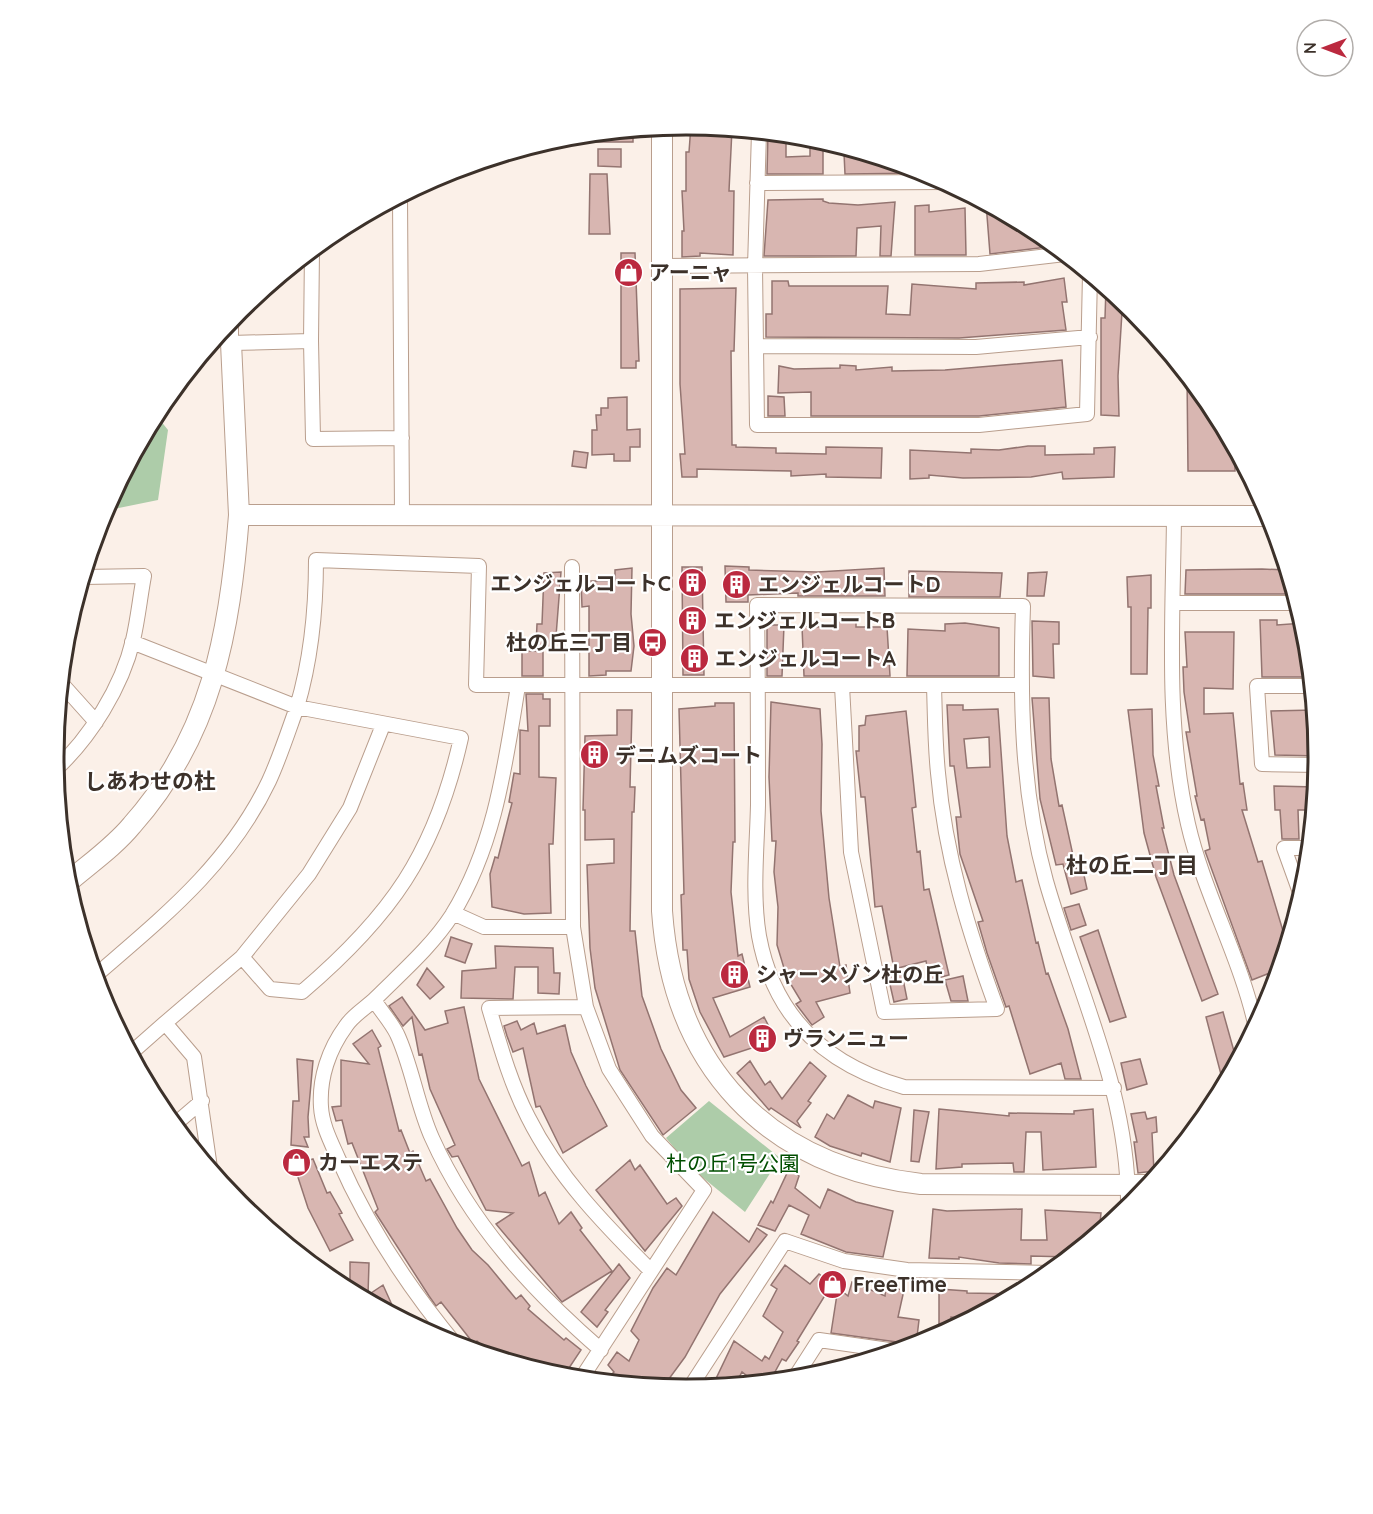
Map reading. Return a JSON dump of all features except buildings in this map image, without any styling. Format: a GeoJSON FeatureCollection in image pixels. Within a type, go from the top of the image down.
{"type":"FeatureCollection","features":[{"type":"Feature","properties":{"kind":"street"},"geometry":{"type":"LineString","coordinates":[[662,136],[662,911],[665,952],[675,992],[689,1028],[713,1069],[734,1095],[764,1124],[797,1146],[845,1169],[885,1180],[921,1184],[1137,1185]]}},
{"type":"Feature","properties":{"kind":"street"},"geometry":{"type":"LineString","coordinates":[[759,139],[755,267],[757,425],[979,425],[1087,414],[1090,284]]}},
{"type":"Feature","properties":{"kind":"street"},"geometry":{"type":"LineString","coordinates":[[757,183],[925,182]]}},
{"type":"Feature","properties":{"kind":"street"},"geometry":{"type":"LineString","coordinates":[[400,205],[402,515]]}},
{"type":"Feature","properties":{"kind":"street"},"geometry":{"type":"LineString","coordinates":[[662,266],[979,264],[1053,255]]}},
{"type":"Feature","properties":{"kind":"street"},"geometry":{"type":"LineString","coordinates":[[312,261],[313,439],[402,438]]}},
{"type":"Feature","properties":{"kind":"street"},"geometry":{"type":"LineString","coordinates":[[76,875],[132,826],[160,791],[181,754],[215,677],[227,623],[238,515],[231,334]]}},
{"type":"Feature","properties":{"kind":"street"},"geometry":{"type":"LineString","coordinates":[[757,346],[975,347],[1090,337]]}},
{"type":"Feature","properties":{"kind":"street"},"geometry":{"type":"LineString","coordinates":[[231,343],[311,341]]}},
{"type":"Feature","properties":{"kind":"street"},"geometry":{"type":"LineString","coordinates":[[238,515],[1260,516]]}},
{"type":"Feature","properties":{"kind":"street"},"geometry":{"type":"LineString","coordinates":[[1174,516],[1173,719],[1188,825],[1252,1015]]}},
{"type":"Feature","properties":{"kind":"street"},"geometry":{"type":"LineString","coordinates":[[103,970],[178,906],[210,870],[234,837],[268,782],[297,708],[308,670],[316,588],[316,560],[479,566],[476,685],[758,687],[1020,685]]}},
{"type":"Feature","properties":{"kind":"street"},"geometry":{"type":"LineString","coordinates":[[572,567],[573,927],[586,1007],[609,1069],[652,1136],[704,1190],[587,1371]]}},
{"type":"Feature","properties":{"kind":"street"},"geometry":{"type":"LineString","coordinates":[[64,759],[96,722],[132,642],[144,576],[92,577]]}},
{"type":"Feature","properties":{"kind":"street"},"geometry":{"type":"LineString","coordinates":[[1173,603],[1289,603]]}},
{"type":"Feature","properties":{"kind":"street"},"geometry":{"type":"LineString","coordinates":[[1114,1089],[904,1087],[875,1079],[847,1065],[798,1025],[783,1004],[769,976],[757,920],[757,605],[1023,606],[1020,685],[1026,779],[1041,860],[1059,926],[1084,991],[1114,1089],[1128,1195]]}},
{"type":"Feature","properties":{"kind":"street"},"geometry":{"type":"LineString","coordinates":[[132,642],[297,708],[461,738],[450,786],[419,860],[379,918],[345,955],[302,992],[270,988],[242,957]]}},
{"type":"Feature","properties":{"kind":"street"},"geometry":{"type":"LineString","coordinates":[[444,1330],[416,1296],[384,1248],[347,1179],[324,1125],[321,1093],[332,1047],[347,1024],[436,937],[453,913],[485,848],[501,794],[518,686]]}},
{"type":"Feature","properties":{"kind":"street"},"geometry":{"type":"LineString","coordinates":[[842,686],[851,852],[884,1012],[996,1009],[971,940],[956,883],[938,774],[934,686]]}},
{"type":"Feature","properties":{"kind":"street"},"geometry":{"type":"LineString","coordinates":[[1304,686],[1257,686],[1262,764],[1308,765]]}},
{"type":"Feature","properties":{"kind":"street"},"geometry":{"type":"LineString","coordinates":[[68,691],[96,722]]}},
{"type":"Feature","properties":{"kind":"street"},"geometry":{"type":"LineString","coordinates":[[137,1048],[242,957],[309,874],[350,808],[383,725]]}},
{"type":"Feature","properties":{"kind":"street"},"geometry":{"type":"LineString","coordinates":[[1296,882],[1284,848],[1302,848]]}},
{"type":"Feature","properties":{"kind":"street"},"geometry":{"type":"LineString","coordinates":[[453,913],[484,927],[573,927]]}},
{"type":"Feature","properties":{"kind":"street"},"geometry":{"type":"LineString","coordinates":[[374,1000],[397,1034],[432,1138],[478,1219],[516,1268],[558,1312],[601,1350]]}},
{"type":"Feature","properties":{"kind":"street"},"geometry":{"type":"LineString","coordinates":[[586,1007],[489,1008],[506,1064],[528,1117],[556,1165],[596,1216],[651,1271]]}},
{"type":"Feature","properties":{"kind":"street"},"geometry":{"type":"LineString","coordinates":[[165,1023],[194,1057],[208,1154]]}},
{"type":"Feature","properties":{"kind":"street"},"geometry":{"type":"LineString","coordinates":[[181,1119],[202,1101]]}},
{"type":"Feature","properties":{"kind":"street"},"geometry":{"type":"LineString","coordinates":[[696,1379],[785,1241],[844,1261],[907,1270],[1034,1273]]}},
{"type":"Feature","properties":{"kind":"street"},"geometry":{"type":"LineString","coordinates":[[801,1368],[819,1340],[878,1348]]}},
{"type":"Feature","properties":{"kind":"green space"},"geometry":{"type":"Polygon","coordinates":[[[162,423],[168,430],[158,500],[117,508],[162,423]]]}},
{"type":"Feature","properties":{"kind":"green space","name":"杜の丘1号公園"},"geometry":{"type":"Polygon","coordinates":[[[709,1101],[780,1158],[745,1212],[691,1168],[666,1138],[709,1101]]]}},
{"type":"Feature","properties":{"kind":"place","name":"アーニャ"},"geometry":{"type":"Point","coordinates":[628,272]}},
{"type":"Feature","properties":{"kind":"place","name":"エンジェルコートC"},"geometry":{"type":"Point","coordinates":[692,583]}},
{"type":"Feature","properties":{"kind":"place","name":"エンジェルコートD"},"geometry":{"type":"Point","coordinates":[737,584]}},
{"type":"Feature","properties":{"kind":"place","name":"エンジェルコートB"},"geometry":{"type":"Point","coordinates":[693,620]}},
{"type":"Feature","properties":{"kind":"place","name":"杜の丘三丁目"},"geometry":{"type":"Point","coordinates":[653,642]}},
{"type":"Feature","properties":{"kind":"place","name":"エンジェルコートA"},"geometry":{"type":"Point","coordinates":[694,658]}},
{"type":"Feature","properties":{"kind":"place","name":"デニムズコート"},"geometry":{"type":"Point","coordinates":[594,755]}},
{"type":"Feature","properties":{"kind":"place","name":"シャーメゾン杜の丘"},"geometry":{"type":"Point","coordinates":[735,974]}},
{"type":"Feature","properties":{"kind":"place","name":"ヴランニュー"},"geometry":{"type":"Point","coordinates":[762,1038]}},
{"type":"Feature","properties":{"kind":"place","name":"カーエステ"},"geometry":{"type":"Point","coordinates":[297,1162]}},
{"type":"Feature","properties":{"kind":"place","name":"FreeTime"},"geometry":{"type":"Point","coordinates":[832,1284]}},
{"type":"Feature","properties":{"kind":"district","name":"しあわせの杜"},"geometry":{"type":"Point","coordinates":[150,781]}},
{"type":"Feature","properties":{"kind":"district","name":"杜の丘二丁目"},"geometry":{"type":"Point","coordinates":[1132,865]}}]}
